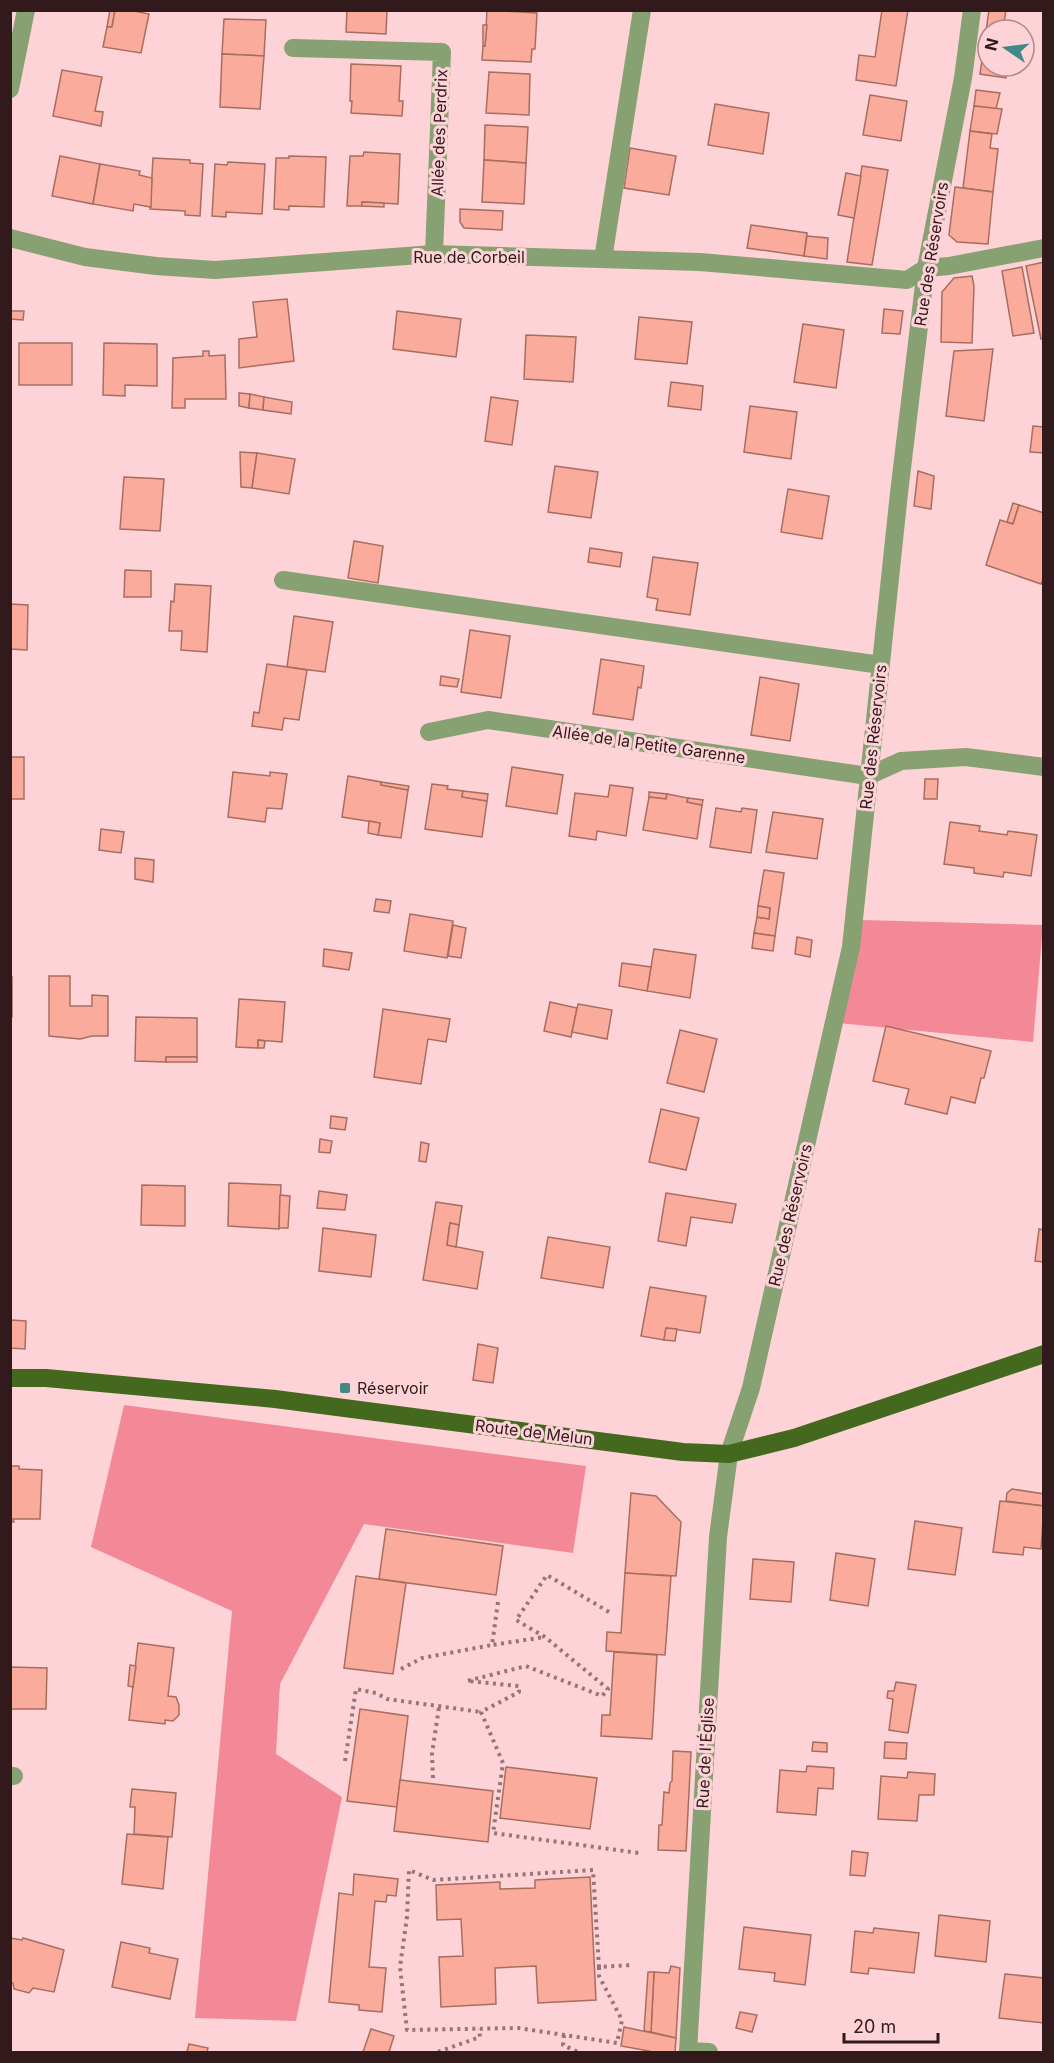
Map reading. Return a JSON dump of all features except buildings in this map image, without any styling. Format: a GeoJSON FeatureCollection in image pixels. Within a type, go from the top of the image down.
{"type":"FeatureCollection","features":[{"type":"Feature","properties":{"kind":"main road","name":"Route de Melun"},"geometry":{"type":"LineString","coordinates":[[10,1378],[46,1378],[275,1399],[682,1452],[729,1454],[794,1438],[1044,1354]]}},
{"type":"Feature","properties":{"kind":"street"},"geometry":{"type":"LineString","coordinates":[[10,89],[26,10]]}},
{"type":"Feature","properties":{"kind":"street"},"geometry":{"type":"LineString","coordinates":[[603,259],[642,10]]}},
{"type":"Feature","properties":{"kind":"street","name":"Rue des Réservoirs"},"geometry":{"type":"LineString","coordinates":[[729,1454],[751,1388],[851,947],[868,776],[926,268],[963,78],[972,10]]}},
{"type":"Feature","properties":{"kind":"street","name":"Allée des Perdrix"},"geometry":{"type":"LineString","coordinates":[[294,48],[442,52],[434,254]]}},
{"type":"Feature","properties":{"kind":"street","name":"Rue de Corbeil"},"geometry":{"type":"LineString","coordinates":[[10,238],[85,257],[156,266],[215,270],[434,254],[700,262],[907,280],[926,268],[949,266],[1044,248]]}},
{"type":"Feature","properties":{"kind":"street"},"geometry":{"type":"LineString","coordinates":[[283,580],[881,665]]}},
{"type":"Feature","properties":{"kind":"street","name":"Allée de la Petite Garenne"},"geometry":{"type":"LineString","coordinates":[[429,732],[488,720],[868,776]]}},
{"type":"Feature","properties":{"kind":"street"},"geometry":{"type":"LineString","coordinates":[[868,776],[901,761],[966,757],[1044,767]]}},
{"type":"Feature","properties":{"kind":"street","name":"Rue de l'Église"},"geometry":{"type":"LineString","coordinates":[[688,2052],[718,1537],[729,1454]]}},
{"type":"Feature","properties":{"kind":"street"},"geometry":{"type":"LineString","coordinates":[[688,2052],[708,2052]]}},
{"type":"Feature","properties":{"kind":"path"},"geometry":{"type":"LineString","coordinates":[[345,1761],[356,1689],[376,1693],[387,1699],[481,1712],[519,1692],[519,1686],[466,1681],[526,1666],[602,1696],[608,1689],[545,1637],[516,1620],[547,1575],[609,1611]]}},
{"type":"Feature","properties":{"kind":"path"},"geometry":{"type":"LineString","coordinates":[[492,1645],[498,1602]]}},
{"type":"Feature","properties":{"kind":"path"},"geometry":{"type":"LineString","coordinates":[[401,1670],[422,1658],[545,1637]]}},
{"type":"Feature","properties":{"kind":"path"},"geometry":{"type":"LineString","coordinates":[[433,1778],[432,1754],[439,1707]]}},
{"type":"Feature","properties":{"kind":"path"},"geometry":{"type":"LineString","coordinates":[[481,1712],[503,1763],[493,1833],[639,1854]]}},
{"type":"Feature","properties":{"kind":"path"},"geometry":{"type":"LineString","coordinates":[[409,1870],[433,1880],[593,1870],[598,1967],[599,1976],[622,2020],[617,2043],[518,2028],[406,2031],[400,1967],[407,1917],[409,1870]]}},
{"type":"Feature","properties":{"kind":"path"},"geometry":{"type":"LineString","coordinates":[[598,1967],[632,1965]]}},
{"type":"Feature","properties":{"kind":"path"},"geometry":{"type":"LineString","coordinates":[[438,2052],[480,2037],[479,2029]]}},
{"type":"Feature","properties":{"kind":"path"},"geometry":{"type":"LineString","coordinates":[[564,2035],[563,2045],[578,2052]]}},
{"type":"Feature","properties":{"kind":"shaded area"},"geometry":{"type":"Polygon","coordinates":[[[861,920],[1043,925],[1033,1042],[838,1023],[861,920]]]}},
{"type":"Feature","properties":{"kind":"shaded area"},"geometry":{"type":"Polygon","coordinates":[[[124,1405],[586,1466],[573,1553],[364,1524],[280,1684],[276,1754],[342,1797],[296,2021],[195,2018],[232,1611],[91,1547],[124,1405]]]}},
{"type":"Feature","properties":{"kind":"place","name":"Réservoir"},"geometry":{"type":"Point","coordinates":[345,1388]}}]}
